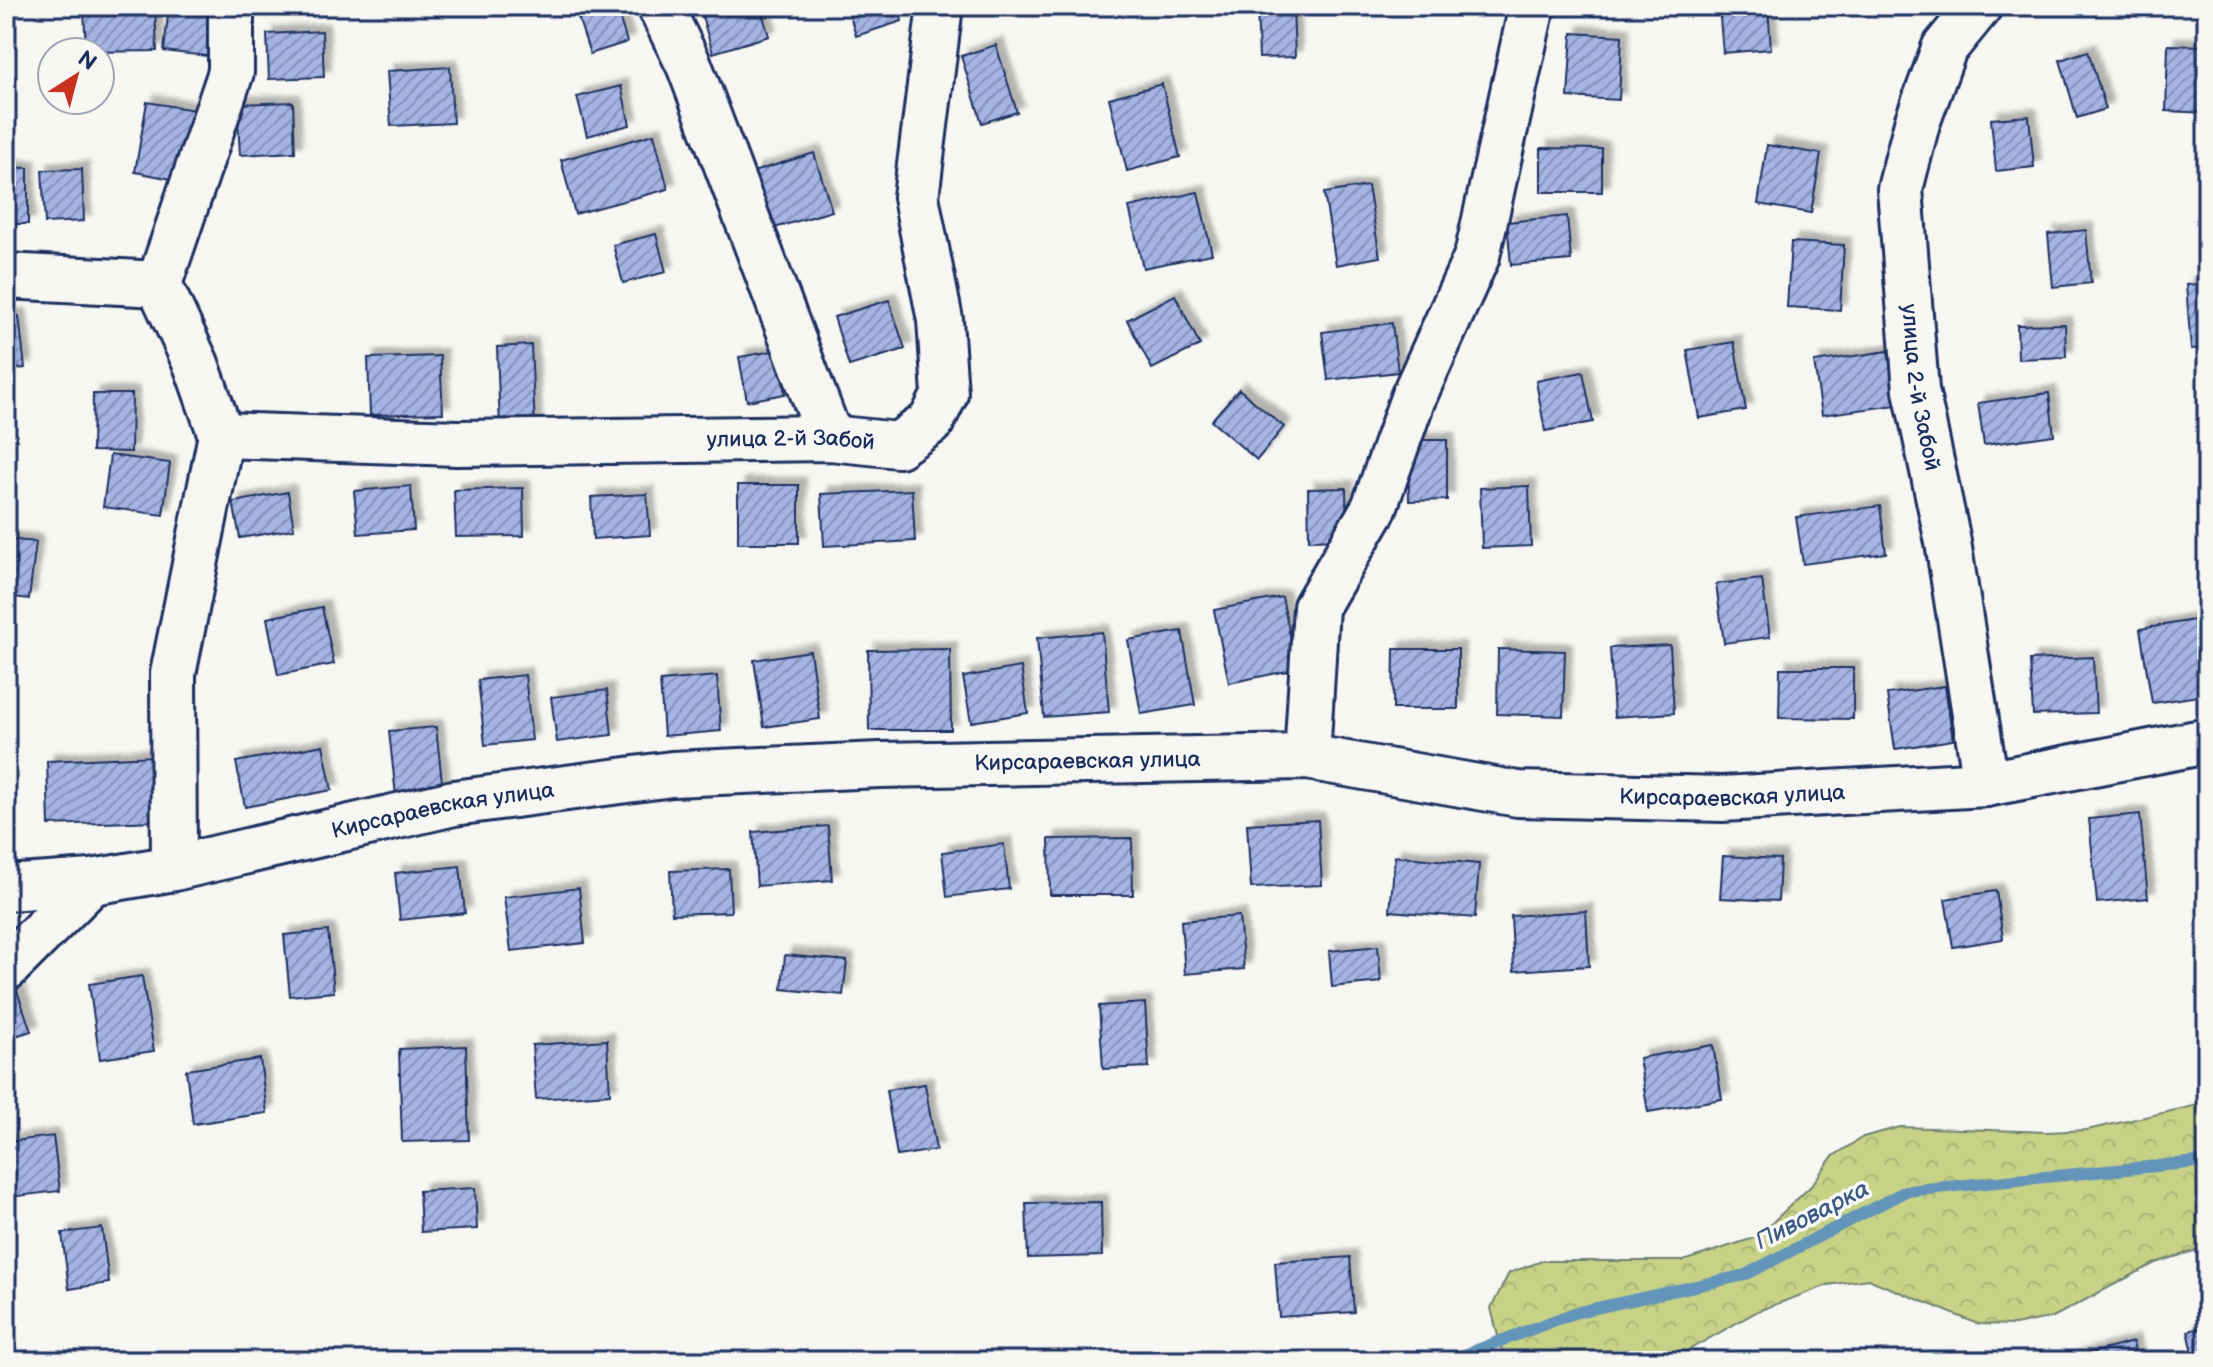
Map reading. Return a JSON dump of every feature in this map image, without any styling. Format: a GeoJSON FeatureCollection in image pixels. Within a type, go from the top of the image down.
{"type":"FeatureCollection","features":[{"type":"Feature","properties":{"kind":"street"},"geometry":{"type":"LineString","coordinates":[[174,868],[173,674],[221,435],[196,364],[159,284],[231,72],[231,6]]}},
{"type":"Feature","properties":{"kind":"street"},"geometry":{"type":"LineString","coordinates":[[660,6],[689,65],[830,438]]}},
{"type":"Feature","properties":{"kind":"street","name":"улица 2-й Забой"},"geometry":{"type":"LineString","coordinates":[[221,435],[457,443],[830,438],[898,445],[931,422],[945,394],[940,320],[916,197],[940,6]]}},
{"type":"Feature","properties":{"kind":"street"},"geometry":{"type":"LineString","coordinates":[[1307,757],[1316,607],[1374,508],[1413,398],[1477,256],[1532,6]]}},
{"type":"Feature","properties":{"kind":"street","name":"улица 2-й Забой"},"geometry":{"type":"LineString","coordinates":[[1979,6],[1944,49],[1917,123],[1900,189],[1916,390],[1948,542],[1986,784]]}},
{"type":"Feature","properties":{"kind":"street"},"geometry":{"type":"LineString","coordinates":[[6,276],[159,284]]}},
{"type":"Feature","properties":{"kind":"street","name":"Кирсараевская улица"},"geometry":{"type":"LineString","coordinates":[[6,888],[92,882],[174,868],[454,803],[672,774],[880,765],[1307,757],[1518,794],[1722,799],[1986,784],[2207,741]]}},
{"type":"Feature","properties":{"kind":"street"},"geometry":{"type":"LineString","coordinates":[[6,968],[92,882]]}},
{"type":"Feature","properties":{"kind":"green space"},"geometry":{"type":"Polygon","coordinates":[[[2207,1103],[2207,1247],[2155,1263],[2053,1317],[2015,1325],[1978,1324],[1868,1279],[1828,1285],[1758,1311],[1669,1361],[1509,1361],[1501,1348],[1491,1308],[1509,1273],[1542,1261],[1683,1261],[1757,1237],[1811,1186],[1832,1157],[1863,1137],[1900,1127],[2048,1132],[2087,1130],[2207,1103]]]}},
{"type":"Feature","properties":{"kind":"building"},"geometry":{"type":"Polygon","coordinates":[[[155,6],[157,51],[116,52],[116,36],[85,36],[84,9],[155,6]]]}},
{"type":"Feature","properties":{"kind":"building"},"geometry":{"type":"Polygon","coordinates":[[[169,6],[221,6],[215,57],[164,51],[169,6]]]}},
{"type":"Feature","properties":{"kind":"building"},"geometry":{"type":"Polygon","coordinates":[[[591,6],[616,6],[627,42],[590,54],[576,11],[591,6]]]}},
{"type":"Feature","properties":{"kind":"building"},"geometry":{"type":"Polygon","coordinates":[[[699,6],[760,6],[769,36],[713,53],[699,6]]]}},
{"type":"Feature","properties":{"kind":"building"},"geometry":{"type":"Polygon","coordinates":[[[847,6],[898,6],[902,21],[856,36],[847,6]]]}},
{"type":"Feature","properties":{"kind":"building"},"geometry":{"type":"Polygon","coordinates":[[[1257,6],[1293,6],[1295,57],[1259,58],[1257,6]]]}},
{"type":"Feature","properties":{"kind":"building"},"geometry":{"type":"Polygon","coordinates":[[[1719,6],[1768,6],[1771,49],[1723,53],[1719,6]]]}},
{"type":"Feature","properties":{"kind":"building"},"geometry":{"type":"Polygon","coordinates":[[[322,31],[324,77],[269,79],[267,34],[322,31]]]}},
{"type":"Feature","properties":{"kind":"building"},"geometry":{"type":"Polygon","coordinates":[[[1572,33],[1622,36],[1619,100],[1568,97],[1572,33]]]}},
{"type":"Feature","properties":{"kind":"building"},"geometry":{"type":"Polygon","coordinates":[[[996,45],[1017,112],[982,123],[961,56],[996,45]]]}},
{"type":"Feature","properties":{"kind":"building"},"geometry":{"type":"Polygon","coordinates":[[[2168,45],[2207,46],[2207,113],[2166,111],[2168,45]]]}},
{"type":"Feature","properties":{"kind":"building"},"geometry":{"type":"Polygon","coordinates":[[[2088,51],[2106,109],[2077,118],[2060,60],[2088,51]]]}},
{"type":"Feature","properties":{"kind":"building"},"geometry":{"type":"Polygon","coordinates":[[[450,67],[453,123],[391,126],[387,71],[450,67]]]}},
{"type":"Feature","properties":{"kind":"building"},"geometry":{"type":"Polygon","coordinates":[[[1162,84],[1180,157],[1127,171],[1109,98],[1162,84]]]}},
{"type":"Feature","properties":{"kind":"building"},"geometry":{"type":"Polygon","coordinates":[[[621,86],[630,125],[587,136],[577,97],[621,86]]]}},
{"type":"Feature","properties":{"kind":"building"},"geometry":{"type":"Polygon","coordinates":[[[147,102],[195,110],[182,181],[135,172],[147,102]]]}},
{"type":"Feature","properties":{"kind":"building"},"geometry":{"type":"Polygon","coordinates":[[[293,102],[295,152],[240,155],[237,104],[293,102]]]}},
{"type":"Feature","properties":{"kind":"building"},"geometry":{"type":"Polygon","coordinates":[[[2029,116],[2034,167],[1996,171],[1991,119],[2029,116]]]}},
{"type":"Feature","properties":{"kind":"building"},"geometry":{"type":"Polygon","coordinates":[[[654,134],[668,189],[575,214],[561,160],[654,134]]]}},
{"type":"Feature","properties":{"kind":"building"},"geometry":{"type":"Polygon","coordinates":[[[1767,145],[1821,154],[1811,213],[1758,204],[1767,145]]]}},
{"type":"Feature","properties":{"kind":"building"},"geometry":{"type":"Polygon","coordinates":[[[1541,148],[1602,149],[1602,192],[1541,192],[1541,148]]]}},
{"type":"Feature","properties":{"kind":"building"},"geometry":{"type":"Polygon","coordinates":[[[814,153],[832,211],[771,229],[753,172],[814,153]]]}},
{"type":"Feature","properties":{"kind":"building"},"geometry":{"type":"Polygon","coordinates":[[[6,167],[28,168],[28,224],[6,224],[6,167]]]}},
{"type":"Feature","properties":{"kind":"building"},"geometry":{"type":"Polygon","coordinates":[[[82,169],[84,221],[45,223],[42,170],[82,169]]]}},
{"type":"Feature","properties":{"kind":"building"},"geometry":{"type":"Polygon","coordinates":[[[1368,186],[1380,257],[1336,265],[1324,193],[1368,186]]]}},
{"type":"Feature","properties":{"kind":"building"},"geometry":{"type":"Polygon","coordinates":[[[1198,192],[1212,254],[1143,268],[1129,207],[1198,192]]]}},
{"type":"Feature","properties":{"kind":"building"},"geometry":{"type":"Polygon","coordinates":[[[1567,216],[1571,260],[1511,265],[1507,222],[1567,216]]]}},
{"type":"Feature","properties":{"kind":"building"},"geometry":{"type":"Polygon","coordinates":[[[2086,230],[2091,283],[2053,287],[2048,234],[2086,230]]]}},
{"type":"Feature","properties":{"kind":"building"},"geometry":{"type":"Polygon","coordinates":[[[656,234],[666,272],[623,283],[613,245],[656,234]]]}},
{"type":"Feature","properties":{"kind":"building"},"geometry":{"type":"Polygon","coordinates":[[[1791,242],[1844,245],[1840,310],[1787,307],[1791,242]]]}},
{"type":"Feature","properties":{"kind":"building"},"geometry":{"type":"Polygon","coordinates":[[[2207,283],[2207,348],[2191,349],[2186,285],[2207,283]]]}},
{"type":"Feature","properties":{"kind":"building"},"geometry":{"type":"Polygon","coordinates":[[[1175,295],[1200,345],[1152,369],[1127,320],[1175,295]]]}},
{"type":"Feature","properties":{"kind":"building"},"geometry":{"type":"Polygon","coordinates":[[[889,300],[905,349],[849,366],[834,317],[889,300]]]}},
{"type":"Feature","properties":{"kind":"building"},"geometry":{"type":"Polygon","coordinates":[[[19,316],[25,368],[6,370],[6,317],[19,316]]]}},
{"type":"Feature","properties":{"kind":"building"},"geometry":{"type":"Polygon","coordinates":[[[1392,323],[1398,372],[1328,380],[1322,332],[1392,323]]]}},
{"type":"Feature","properties":{"kind":"building"},"geometry":{"type":"Polygon","coordinates":[[[2065,324],[2066,357],[2018,359],[2017,325],[2065,324]]]}},
{"type":"Feature","properties":{"kind":"building"},"geometry":{"type":"Polygon","coordinates":[[[1734,342],[1746,410],[1699,418],[1687,350],[1734,342]]]}},
{"type":"Feature","properties":{"kind":"building"},"geometry":{"type":"Polygon","coordinates":[[[531,345],[535,427],[500,428],[497,347],[531,345]]]}},
{"type":"Feature","properties":{"kind":"building"},"geometry":{"type":"Polygon","coordinates":[[[778,350],[785,394],[747,401],[739,357],[778,350]]]}},
{"type":"Feature","properties":{"kind":"building"},"geometry":{"type":"Polygon","coordinates":[[[1888,351],[1897,405],[1822,415],[1814,362],[1888,351]]]}},
{"type":"Feature","properties":{"kind":"building"},"geometry":{"type":"Polygon","coordinates":[[[440,356],[443,413],[370,415],[368,358],[440,356]]]}},
{"type":"Feature","properties":{"kind":"building"},"geometry":{"type":"Polygon","coordinates":[[[1583,372],[1593,422],[1545,431],[1536,381],[1583,372]]]}},
{"type":"Feature","properties":{"kind":"building"},"geometry":{"type":"Polygon","coordinates":[[[1239,389],[1284,427],[1257,460],[1211,421],[1239,389]]]}},
{"type":"Feature","properties":{"kind":"building"},"geometry":{"type":"Polygon","coordinates":[[[2049,393],[2054,435],[1984,445],[1978,403],[2049,393]]]}},
{"type":"Feature","properties":{"kind":"building"},"geometry":{"type":"Polygon","coordinates":[[[93,394],[132,394],[131,452],[92,451],[93,394]]]}},
{"type":"Feature","properties":{"kind":"building"},"geometry":{"type":"Polygon","coordinates":[[[1408,440],[1447,440],[1447,500],[1409,501],[1408,440]]]}},
{"type":"Feature","properties":{"kind":"building"},"geometry":{"type":"Polygon","coordinates":[[[110,455],[170,463],[163,515],[103,507],[110,455]]]}},
{"type":"Feature","properties":{"kind":"building"},"geometry":{"type":"Polygon","coordinates":[[[738,485],[799,485],[799,543],[738,543],[738,485]]]}},
{"type":"Feature","properties":{"kind":"building"},"geometry":{"type":"Polygon","coordinates":[[[411,486],[414,530],[358,534],[354,491],[411,486]]]}},
{"type":"Feature","properties":{"kind":"building"},"geometry":{"type":"Polygon","coordinates":[[[1529,486],[1531,546],[1482,548],[1480,488],[1529,486]]]}},
{"type":"Feature","properties":{"kind":"building"},"geometry":{"type":"Polygon","coordinates":[[[523,488],[524,536],[456,537],[454,490],[523,488]]]}},
{"type":"Feature","properties":{"kind":"building"},"geometry":{"type":"Polygon","coordinates":[[[1346,488],[1347,539],[1309,540],[1308,489],[1346,488]]]}},
{"type":"Feature","properties":{"kind":"building"},"geometry":{"type":"Polygon","coordinates":[[[912,490],[915,541],[824,546],[821,494],[912,490]]]}},
{"type":"Feature","properties":{"kind":"building"},"geometry":{"type":"Polygon","coordinates":[[[288,492],[294,529],[240,538],[233,502],[288,492]]]}},
{"type":"Feature","properties":{"kind":"building"},"geometry":{"type":"Polygon","coordinates":[[[647,494],[650,535],[593,539],[591,497],[647,494]]]}},
{"type":"Feature","properties":{"kind":"building"},"geometry":{"type":"Polygon","coordinates":[[[1880,506],[1886,553],[1803,564],[1796,517],[1880,506]]]}},
{"type":"Feature","properties":{"kind":"building"},"geometry":{"type":"Polygon","coordinates":[[[6,539],[36,542],[29,599],[6,596],[6,539]]]}},
{"type":"Feature","properties":{"kind":"building"},"geometry":{"type":"Polygon","coordinates":[[[1762,579],[1770,637],[1724,643],[1716,584],[1762,579]]]}},
{"type":"Feature","properties":{"kind":"building"},"geometry":{"type":"Polygon","coordinates":[[[1282,597],[1297,669],[1229,683],[1214,610],[1282,597]]]}},
{"type":"Feature","properties":{"kind":"building"},"geometry":{"type":"Polygon","coordinates":[[[322,607],[334,664],[278,675],[267,618],[322,607]]]}},
{"type":"Feature","properties":{"kind":"building"},"geometry":{"type":"Polygon","coordinates":[[[2194,620],[2206,695],[2152,703],[2140,629],[2194,620]]]}},
{"type":"Feature","properties":{"kind":"building"},"geometry":{"type":"Polygon","coordinates":[[[1182,631],[1195,705],[1141,714],[1128,640],[1182,631]]]}},
{"type":"Feature","properties":{"kind":"building"},"geometry":{"type":"Polygon","coordinates":[[[1102,632],[1109,712],[1044,717],[1037,638],[1102,632]]]}},
{"type":"Feature","properties":{"kind":"building"},"geometry":{"type":"Polygon","coordinates":[[[1670,645],[1674,713],[1614,717],[1610,648],[1670,645]]]}},
{"type":"Feature","properties":{"kind":"building"},"geometry":{"type":"Polygon","coordinates":[[[950,649],[951,730],[869,730],[868,650],[950,649]]]}},
{"type":"Feature","properties":{"kind":"building"},"geometry":{"type":"Polygon","coordinates":[[[1394,649],[1458,649],[1458,709],[1393,709],[1394,649]]]}},
{"type":"Feature","properties":{"kind":"building"},"geometry":{"type":"Polygon","coordinates":[[[1498,649],[1565,651],[1563,716],[1497,714],[1498,649]]]}},
{"type":"Feature","properties":{"kind":"building"},"geometry":{"type":"Polygon","coordinates":[[[810,651],[820,719],[764,727],[754,660],[810,651]]]}},
{"type":"Feature","properties":{"kind":"building"},"geometry":{"type":"Polygon","coordinates":[[[2093,657],[2096,713],[2033,715],[2030,660],[2093,657]]]}},
{"type":"Feature","properties":{"kind":"building"},"geometry":{"type":"Polygon","coordinates":[[[1021,667],[1028,713],[971,722],[963,677],[1021,667]]]}},
{"type":"Feature","properties":{"kind":"building"},"geometry":{"type":"Polygon","coordinates":[[[1780,668],[1853,668],[1853,719],[1779,718],[1780,668]]]}},
{"type":"Feature","properties":{"kind":"building"},"geometry":{"type":"Polygon","coordinates":[[[525,675],[532,740],[485,745],[478,680],[525,675]]]}},
{"type":"Feature","properties":{"kind":"building"},"geometry":{"type":"Polygon","coordinates":[[[717,676],[721,731],[664,736],[660,681],[717,676]]]}},
{"type":"Feature","properties":{"kind":"building"},"geometry":{"type":"Polygon","coordinates":[[[1945,686],[1953,740],[1895,749],[1887,694],[1945,686]]]}},
{"type":"Feature","properties":{"kind":"building"},"geometry":{"type":"Polygon","coordinates":[[[607,690],[612,735],[557,742],[551,697],[607,690]]]}},
{"type":"Feature","properties":{"kind":"building"},"geometry":{"type":"Polygon","coordinates":[[[436,727],[443,791],[396,796],[389,731],[436,727]]]}},
{"type":"Feature","properties":{"kind":"building"},"geometry":{"type":"Polygon","coordinates":[[[323,745],[332,790],[245,807],[236,762],[323,745]]]}},
{"type":"Feature","properties":{"kind":"building"},"geometry":{"type":"Polygon","coordinates":[[[154,756],[157,821],[49,825],[47,761],[154,756]]]}},
{"type":"Feature","properties":{"kind":"building"},"geometry":{"type":"Polygon","coordinates":[[[2140,814],[2148,898],[2097,903],[2089,819],[2140,814]]]}},
{"type":"Feature","properties":{"kind":"building"},"geometry":{"type":"Polygon","coordinates":[[[1318,820],[1322,885],[1251,888],[1247,824],[1318,820]]]}},
{"type":"Feature","properties":{"kind":"building"},"geometry":{"type":"Polygon","coordinates":[[[828,826],[832,880],[757,886],[753,832],[828,826]]]}},
{"type":"Feature","properties":{"kind":"building"},"geometry":{"type":"Polygon","coordinates":[[[1132,838],[1133,895],[1050,895],[1049,839],[1132,838]]]}},
{"type":"Feature","properties":{"kind":"building"},"geometry":{"type":"Polygon","coordinates":[[[1004,844],[1009,889],[947,897],[942,852],[1004,844]]]}},
{"type":"Feature","properties":{"kind":"building"},"geometry":{"type":"Polygon","coordinates":[[[1395,856],[1479,864],[1475,918],[1390,911],[1395,856]]]}},
{"type":"Feature","properties":{"kind":"building"},"geometry":{"type":"Polygon","coordinates":[[[1723,856],[1780,859],[1778,901],[1720,898],[1723,856]]]}},
{"type":"Feature","properties":{"kind":"building"},"geometry":{"type":"Polygon","coordinates":[[[460,866],[465,913],[400,920],[395,873],[460,866]]]}},
{"type":"Feature","properties":{"kind":"building"},"geometry":{"type":"Polygon","coordinates":[[[729,869],[731,912],[672,914],[670,871],[729,869]]]}},
{"type":"Feature","properties":{"kind":"building"},"geometry":{"type":"Polygon","coordinates":[[[579,888],[585,943],[511,951],[504,897],[579,888]]]}},
{"type":"Feature","properties":{"kind":"building"},"geometry":{"type":"Polygon","coordinates":[[[1996,891],[2003,939],[1953,947],[1945,899],[1996,891]]]}},
{"type":"Feature","properties":{"kind":"building"},"geometry":{"type":"Polygon","coordinates":[[[1586,911],[1589,966],[1514,971],[1511,916],[1586,911]]]}},
{"type":"Feature","properties":{"kind":"building"},"geometry":{"type":"Polygon","coordinates":[[[1239,916],[1244,969],[1185,974],[1181,921],[1239,916]]]}},
{"type":"Feature","properties":{"kind":"building"},"geometry":{"type":"Polygon","coordinates":[[[328,931],[334,992],[290,996],[284,935],[328,931]]]}},
{"type":"Feature","properties":{"kind":"building"},"geometry":{"type":"Polygon","coordinates":[[[1378,946],[1381,982],[1332,987],[1329,951],[1378,946]]]}},
{"type":"Feature","properties":{"kind":"building"},"geometry":{"type":"Polygon","coordinates":[[[785,955],[847,961],[843,995],[782,989],[785,955]]]}},
{"type":"Feature","properties":{"kind":"building"},"geometry":{"type":"Polygon","coordinates":[[[142,976],[154,1051],[100,1059],[89,984],[142,976]]]}},
{"type":"Feature","properties":{"kind":"building"},"geometry":{"type":"Polygon","coordinates":[[[15,985],[31,1031],[6,1039],[6,988],[15,985]]]}},
{"type":"Feature","properties":{"kind":"building"},"geometry":{"type":"Polygon","coordinates":[[[1145,1003],[1149,1067],[1103,1069],[1099,1006],[1145,1003]]]}},
{"type":"Feature","properties":{"kind":"building"},"geometry":{"type":"Polygon","coordinates":[[[607,1040],[610,1094],[536,1099],[532,1045],[607,1040]]]}},
{"type":"Feature","properties":{"kind":"building"},"geometry":{"type":"Polygon","coordinates":[[[1713,1045],[1722,1099],[1648,1112],[1639,1058],[1713,1045]]]}},
{"type":"Feature","properties":{"kind":"building"},"geometry":{"type":"Polygon","coordinates":[[[466,1046],[469,1140],[402,1142],[399,1049],[466,1046]]]}},
{"type":"Feature","properties":{"kind":"building"},"geometry":{"type":"Polygon","coordinates":[[[260,1059],[267,1113],[193,1124],[186,1070],[260,1059]]]}},
{"type":"Feature","properties":{"kind":"building"},"geometry":{"type":"Polygon","coordinates":[[[925,1084],[936,1150],[897,1156],[886,1090],[925,1084]]]}},
{"type":"Feature","properties":{"kind":"building"},"geometry":{"type":"Polygon","coordinates":[[[53,1136],[60,1191],[10,1197],[6,1142],[53,1136]]]}},
{"type":"Feature","properties":{"kind":"building"},"geometry":{"type":"Polygon","coordinates":[[[475,1188],[477,1229],[421,1232],[419,1191],[475,1188]]]}},
{"type":"Feature","properties":{"kind":"building"},"geometry":{"type":"Polygon","coordinates":[[[1101,1202],[1102,1256],[1028,1258],[1026,1203],[1101,1202]]]}},
{"type":"Feature","properties":{"kind":"building"},"geometry":{"type":"Polygon","coordinates":[[[102,1228],[109,1283],[69,1289],[62,1233],[102,1228]]]}},
{"type":"Feature","properties":{"kind":"building"},"geometry":{"type":"Polygon","coordinates":[[[1350,1257],[1354,1312],[1279,1317],[1275,1262],[1350,1257]]]}},
{"type":"Feature","properties":{"kind":"building"},"geometry":{"type":"Polygon","coordinates":[[[2207,1326],[2207,1361],[2195,1361],[2188,1331],[2207,1326]]]}},
{"type":"Feature","properties":{"kind":"building"},"geometry":{"type":"Polygon","coordinates":[[[2133,1342],[2137,1361],[2071,1361],[2071,1358],[2133,1342]]]}},
{"type":"Feature","properties":{"kind":"waterway","name":"Пивоварка"},"geometry":{"type":"LineString","coordinates":[[1448,1361],[1574,1313],[1745,1275],[1906,1191],[2207,1161]]}}]}
